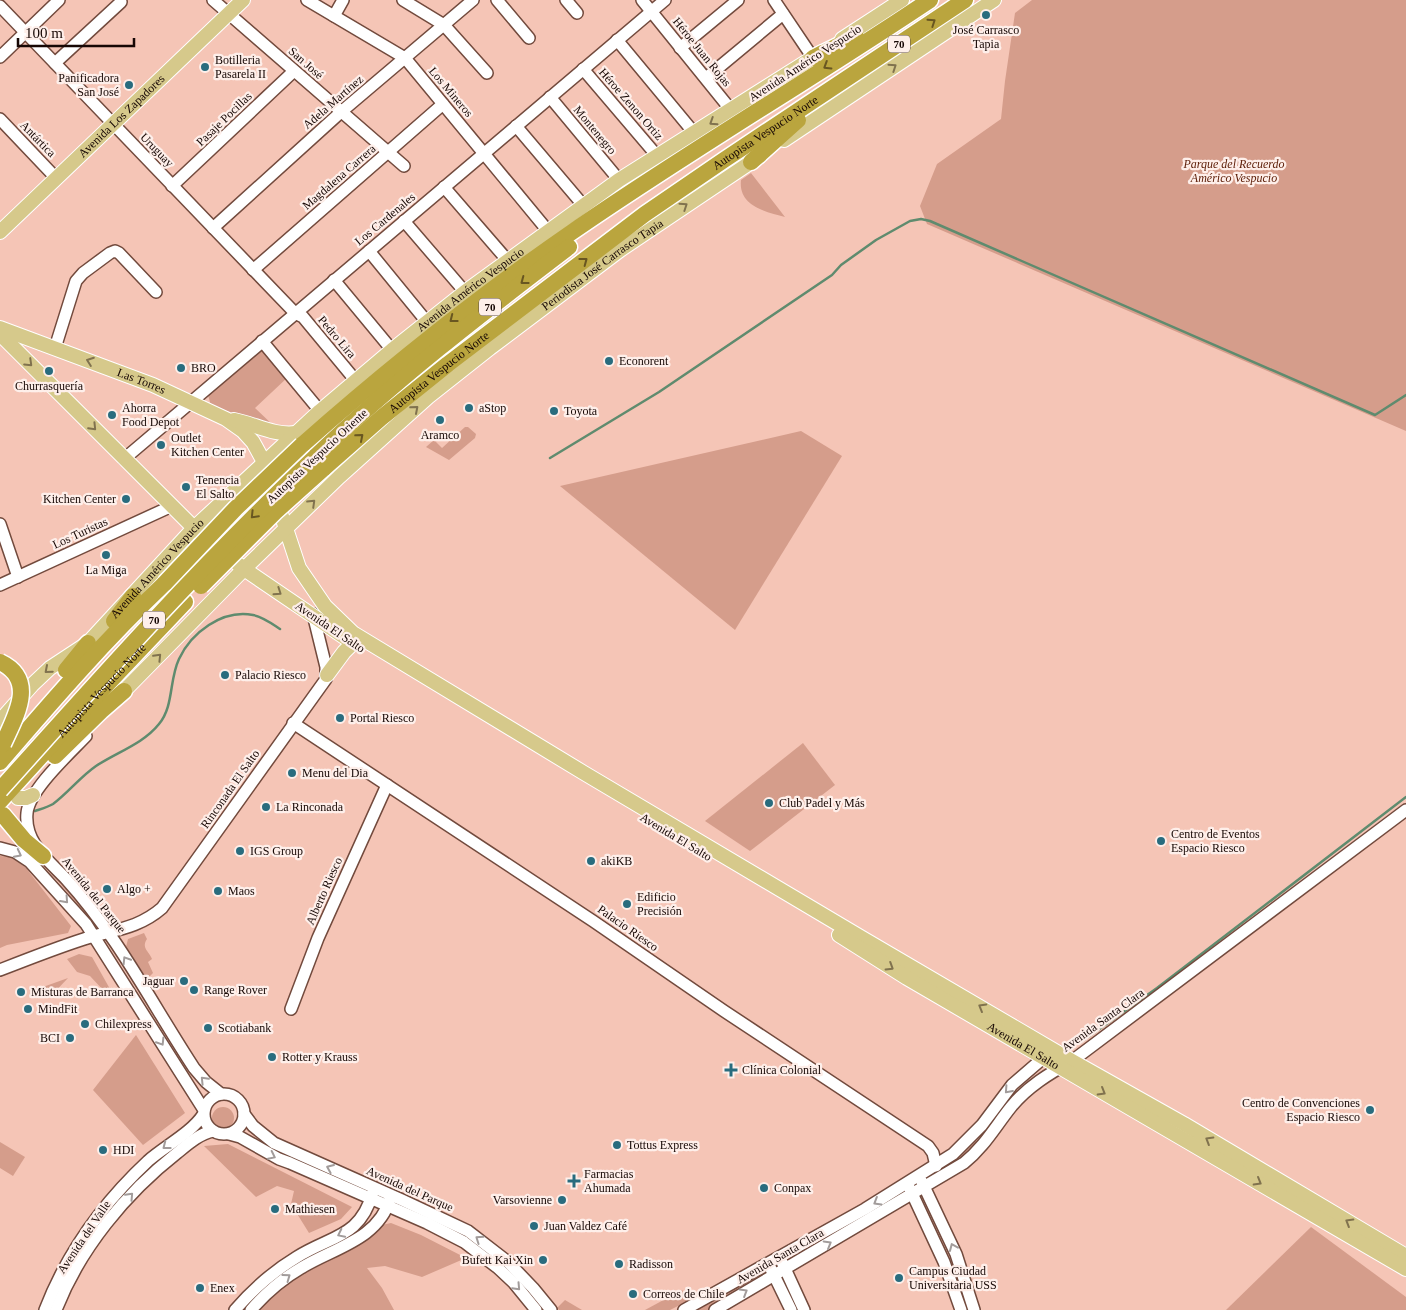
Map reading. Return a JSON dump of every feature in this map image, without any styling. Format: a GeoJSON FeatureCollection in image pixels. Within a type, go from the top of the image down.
{"type":"FeatureCollection","features":[{"type":"Feature","properties":{"kind":"highway","name":"Autopista Vespucio Norte"},"geometry":{"type":"LineString","coordinates":[[0,762],[91,658],[165,583],[299,439],[492,289],[591,219],[673,166],[907,6],[930,0]]}},
{"type":"Feature","properties":{"kind":"highway","name":"Autopista Vespucio Norte"},"geometry":{"type":"LineString","coordinates":[[6,805],[92,700],[264,523],[319,463],[382,418],[455,358],[645,214],[965,0]]}},
{"type":"Feature","properties":{"kind":"highway"},"geometry":{"type":"LineString","coordinates":[[813,58],[907,6]]}},
{"type":"Feature","properties":{"kind":"highway"},"geometry":{"type":"LineString","coordinates":[[751,162],[833,88]]}},
{"type":"Feature","properties":{"kind":"highway","name":"Autopista Vespucio Oriente"},"geometry":{"type":"LineString","coordinates":[[0,790],[188,584],[265,504],[319,463],[355,419],[422,361],[498,300],[645,190],[673,166]]}},
{"type":"Feature","properties":{"kind":"highway"},"geometry":{"type":"LineString","coordinates":[[42,714],[132,596]]}},
{"type":"Feature","properties":{"kind":"highway"},"geometry":{"type":"LineString","coordinates":[[2,747],[88,643]]}},
{"type":"Feature","properties":{"kind":"highway"},"geometry":{"type":"LineString","coordinates":[[0,662],[14,673],[19,681],[21,692],[19,706],[2,747]]}},
{"type":"Feature","properties":{"kind":"highway"},"geometry":{"type":"LineString","coordinates":[[6,805],[101,711],[124,692]]}},
{"type":"Feature","properties":{"kind":"highway"},"geometry":{"type":"LineString","coordinates":[[6,805],[17,814],[31,837]]}},
{"type":"Feature","properties":{"kind":"highway"},"geometry":{"type":"LineString","coordinates":[[6,805],[24,840],[38,861]]}},
{"type":"Feature","properties":{"kind":"main road","name":"Avenida Los Zapadores"},"geometry":{"type":"LineString","coordinates":[[0,232],[243,0]]}},
{"type":"Feature","properties":{"kind":"main road","name":"Periodista José Carrasco Tapia"},"geometry":{"type":"LineString","coordinates":[[244,569],[339,477],[408,414],[490,348],[620,250],[994,0]]}},
{"type":"Feature","properties":{"kind":"main road","name":"Avenida Américo Vespucio"},"geometry":{"type":"LineString","coordinates":[[0,721],[50,668],[88,643],[194,528],[264,462],[299,439],[320,411],[392,350],[465,292],[619,180],[695,134],[813,58]]}},
{"type":"Feature","properties":{"kind":"main road","name":"Las Torres"},"geometry":{"type":"LineString","coordinates":[[0,328],[120,372],[226,419],[238,426],[248,436],[264,462]]}},
{"type":"Feature","properties":{"kind":"main road","name":"Avenida El Salto"},"geometry":{"type":"LineString","coordinates":[[0,334],[194,528],[244,569],[405,676],[813,918],[907,978],[1049,1054]]}},
{"type":"Feature","properties":{"kind":"main road"},"geometry":{"type":"LineString","coordinates":[[226,419],[299,439]]}},
{"type":"Feature","properties":{"kind":"main road"},"geometry":{"type":"LineString","coordinates":[[299,439],[292,442],[291,451],[292,460],[300,472],[312,480],[321,482],[339,477]]}},
{"type":"Feature","properties":{"kind":"main road","name":"Avenida El Salto"},"geometry":{"type":"LineString","coordinates":[[264,462],[299,568],[316,594],[334,616],[353,633],[1406,1269]]}},
{"type":"Feature","properties":{"kind":"main road"},"geometry":{"type":"LineString","coordinates":[[249,476],[266,478],[272,488]]}},
{"type":"Feature","properties":{"kind":"main road"},"geometry":{"type":"LineString","coordinates":[[162,562],[181,563],[196,573],[205,589],[206,607]]}},
{"type":"Feature","properties":{"kind":"main road"},"geometry":{"type":"LineString","coordinates":[[299,568],[312,614]]}},
{"type":"Feature","properties":{"kind":"main road"},"geometry":{"type":"LineString","coordinates":[[124,692],[244,569]]}},
{"type":"Feature","properties":{"kind":"main road"},"geometry":{"type":"LineString","coordinates":[[327,675],[353,643]]}},
{"type":"Feature","properties":{"kind":"main road"},"geometry":{"type":"LineString","coordinates":[[6,805],[33,795]]}},
{"type":"Feature","properties":{"kind":"main road","name":"Avenida El Salto"},"geometry":{"type":"LineString","coordinates":[[1066,1064],[1184,1124],[1406,1256]]}},
{"type":"Feature","properties":{"kind":"street"},"geometry":{"type":"LineString","coordinates":[[0,57],[59,0]]}},
{"type":"Feature","properties":{"kind":"street","name":"San José"},"geometry":{"type":"LineString","coordinates":[[213,0],[404,166]]}},
{"type":"Feature","properties":{"kind":"street","name":"Los Mineros"},"geometry":{"type":"LineString","coordinates":[[307,0],[405,58],[548,231]]}},
{"type":"Feature","properties":{"kind":"street"},"geometry":{"type":"LineString","coordinates":[[334,16],[343,0]]}},
{"type":"Feature","properties":{"kind":"street"},"geometry":{"type":"LineString","coordinates":[[403,0],[444,25],[487,73]]}},
{"type":"Feature","properties":{"kind":"street","name":"Adela Martínez"},"geometry":{"type":"LineString","coordinates":[[213,228],[341,112],[473,0]]}},
{"type":"Feature","properties":{"kind":"street"},"geometry":{"type":"LineString","coordinates":[[497,0],[529,38]]}},
{"type":"Feature","properties":{"kind":"street"},"geometry":{"type":"LineString","coordinates":[[566,0],[577,14]]}},
{"type":"Feature","properties":{"kind":"street","name":"Héroe Juan Rojas"},"geometry":{"type":"LineString","coordinates":[[642,0],[731,110]]}},
{"type":"Feature","properties":{"kind":"street","name":"Los Cardenales"},"geometry":{"type":"LineString","coordinates":[[124,459],[665,0]]}},
{"type":"Feature","properties":{"kind":"street"},"geometry":{"type":"LineString","coordinates":[[680,48],[738,0]]}},
{"type":"Feature","properties":{"kind":"street"},"geometry":{"type":"LineString","coordinates":[[706,78],[779,7],[789,0]]}},
{"type":"Feature","properties":{"kind":"street"},"geometry":{"type":"LineString","coordinates":[[54,63],[122,4]]}},
{"type":"Feature","properties":{"kind":"street","name":"Uruguay"},"geometry":{"type":"LineString","coordinates":[[0,6],[295,314]]}},
{"type":"Feature","properties":{"kind":"street"},"geometry":{"type":"LineString","coordinates":[[779,7],[813,58]]}},
{"type":"Feature","properties":{"kind":"street"},"geometry":{"type":"LineString","coordinates":[[617,40],[695,134]]}},
{"type":"Feature","properties":{"kind":"street","name":"Héroe Zenon Ortiz"},"geometry":{"type":"LineString","coordinates":[[583,69],[658,157]]}},
{"type":"Feature","properties":{"kind":"street","name":"Pasaje Pocillas"},"geometry":{"type":"LineString","coordinates":[[172,186],[294,71]]}},
{"type":"Feature","properties":{"kind":"street","name":"Montenegro"},"geometry":{"type":"LineString","coordinates":[[550,97],[619,180]]}},
{"type":"Feature","properties":{"kind":"street","name":"Magdalena Carrera"},"geometry":{"type":"LineString","coordinates":[[253,270],[443,104]]}},
{"type":"Feature","properties":{"kind":"street","name":"Antártica"},"geometry":{"type":"LineString","coordinates":[[0,119],[56,178]]}},
{"type":"Feature","properties":{"kind":"street"},"geometry":{"type":"LineString","coordinates":[[516,126],[583,205]]}},
{"type":"Feature","properties":{"kind":"street"},"geometry":{"type":"LineString","coordinates":[[444,187],[508,261]]}},
{"type":"Feature","properties":{"kind":"street"},"geometry":{"type":"LineString","coordinates":[[404,221],[465,292]]}},
{"type":"Feature","properties":{"kind":"street"},"geometry":{"type":"LineString","coordinates":[[55,348],[76,281],[83,273],[110,253],[115,251],[119,253],[156,292]]}},
{"type":"Feature","properties":{"kind":"street"},"geometry":{"type":"LineString","coordinates":[[369,251],[428,322]]}},
{"type":"Feature","properties":{"kind":"street"},"geometry":{"type":"LineString","coordinates":[[334,280],[392,350]]}},
{"type":"Feature","properties":{"kind":"street","name":"Pedro Lira"},"geometry":{"type":"LineString","coordinates":[[295,314],[303,317],[356,381]]}},
{"type":"Feature","properties":{"kind":"street"},"geometry":{"type":"LineString","coordinates":[[262,341],[320,411]]}},
{"type":"Feature","properties":{"kind":"street","name":"Los Turistas"},"geometry":{"type":"LineString","coordinates":[[0,585],[172,506]]}},
{"type":"Feature","properties":{"kind":"street"},"geometry":{"type":"LineString","coordinates":[[0,524],[18,577]]}},
{"type":"Feature","properties":{"kind":"street"},"geometry":{"type":"LineString","coordinates":[[312,614],[327,675]]}},
{"type":"Feature","properties":{"kind":"street","name":"Rinconada El Salto"},"geometry":{"type":"LineString","coordinates":[[94,936],[122,930],[151,918],[162,908],[327,675]]}},
{"type":"Feature","properties":{"kind":"street"},"geometry":{"type":"LineString","coordinates":[[31,837],[26,816],[33,795],[111,709],[124,692]]}},
{"type":"Feature","properties":{"kind":"street","name":"Palacio Riesco"},"geometry":{"type":"LineString","coordinates":[[293,723],[594,921],[724,1011],[928,1146],[933,1153],[936,1166]]}},
{"type":"Feature","properties":{"kind":"street","name":"Alberto Riesco"},"geometry":{"type":"LineString","coordinates":[[290,1009],[318,938],[387,785]]}},
{"type":"Feature","properties":{"kind":"street","name":"Avenida Santa Clara"},"geometry":{"type":"LineString","coordinates":[[715,1310],[925,1188],[971,1158],[1016,1102],[1033,1086],[1066,1064],[1406,810]]}},
{"type":"Feature","properties":{"kind":"street","name":"Avenida del Parque"},"geometry":{"type":"LineString","coordinates":[[31,837],[38,861],[94,936],[204,1112]]}},
{"type":"Feature","properties":{"kind":"street"},"geometry":{"type":"LineString","coordinates":[[0,848],[38,861]]}},
{"type":"Feature","properties":{"kind":"street","name":"Avenida del Parque"},"geometry":{"type":"LineString","coordinates":[[38,861],[66,880],[110,933],[194,1068],[206,1082],[221,1094]]}},
{"type":"Feature","properties":{"kind":"street"},"geometry":{"type":"LineString","coordinates":[[0,970],[94,936]]}},
{"type":"Feature","properties":{"kind":"street","name":"Avenida Santa Clara"},"geometry":{"type":"LineString","coordinates":[[684,1310],[865,1209],[936,1166],[966,1143],[1012,1085],[1049,1054]]}},
{"type":"Feature","properties":{"kind":"street"},"geometry":{"type":"LineString","coordinates":[[45,1310],[70,1257],[108,1202],[147,1163],[197,1124],[210,1100],[221,1094],[236,1098],[244,1114],[240,1126],[229,1134],[218,1134],[206,1125],[204,1112]]}},
{"type":"Feature","properties":{"kind":"street","name":"Avenida del Parque"},"geometry":{"type":"LineString","coordinates":[[244,1114],[253,1126],[274,1143],[373,1193]]}},
{"type":"Feature","properties":{"kind":"street","name":"Avenida del Valle"},"geometry":{"type":"LineString","coordinates":[[56,1310],[80,1262],[124,1203],[168,1160],[204,1133],[213,1131]]}},
{"type":"Feature","properties":{"kind":"street","name":"Avenida del Parque"},"geometry":{"type":"LineString","coordinates":[[229,1134],[240,1137],[279,1159],[453,1223],[479,1239],[508,1262],[551,1310]]}},
{"type":"Feature","properties":{"kind":"street"},"geometry":{"type":"LineString","coordinates":[[907,1183],[940,1254],[960,1307],[973,1305],[953,1248],[919,1176]]}},
{"type":"Feature","properties":{"kind":"street"},"geometry":{"type":"LineString","coordinates":[[235,1310],[249,1306],[265,1287],[298,1256],[350,1230],[365,1214],[373,1193]]}},
{"type":"Feature","properties":{"kind":"street"},"geometry":{"type":"LineString","coordinates":[[265,1287],[356,1240],[383,1216],[390,1200]]}},
{"type":"Feature","properties":{"kind":"street","name":"Avenida del Parque"},"geometry":{"type":"LineString","coordinates":[[390,1200],[481,1254],[514,1283],[536,1310]]}},
{"type":"Feature","properties":{"kind":"street"},"geometry":{"type":"LineString","coordinates":[[780,1256],[804,1310]]}},
{"type":"Feature","properties":{"kind":"street"},"geometry":{"type":"LineString","coordinates":[[768,1263],[791,1310]]}},
{"type":"Feature","properties":{"kind":"green space","name":"Parque del Recuerdo Américo Vespucio"},"geometry":{"type":"Polygon","coordinates":[[[1032,0],[1406,0],[1406,431],[927,224],[920,206],[937,164],[1001,119],[1015,13],[1032,0]]]}},
{"type":"Feature","properties":{"kind":"green space"},"geometry":{"type":"Polygon","coordinates":[[[751,173],[785,217],[762,210],[749,202],[744,196],[741,189],[741,180],[751,173]]]}},
{"type":"Feature","properties":{"kind":"green space"},"geometry":{"type":"Polygon","coordinates":[[[263,347],[288,377],[255,408],[275,427],[211,406],[208,395],[263,347]]]}},
{"type":"Feature","properties":{"kind":"green space"},"geometry":{"type":"Polygon","coordinates":[[[465,427],[468,427],[476,434],[475,438],[449,460],[426,447],[434,440],[442,448],[465,427]]]}},
{"type":"Feature","properties":{"kind":"green space"},"geometry":{"type":"Polygon","coordinates":[[[801,431],[842,456],[735,630],[560,486],[801,431]]]}},
{"type":"Feature","properties":{"kind":"green space","name":"Club Padel y Más"},"geometry":{"type":"Polygon","coordinates":[[[803,743],[835,785],[750,851],[705,821],[803,743]]]}},
{"type":"Feature","properties":{"kind":"green space"},"geometry":{"type":"Polygon","coordinates":[[[0,856],[12,857],[26,868],[71,926],[68,933],[0,948],[0,856]]]}},
{"type":"Feature","properties":{"kind":"green space"},"geometry":{"type":"Polygon","coordinates":[[[38,857],[56,874],[96,923],[94,924],[38,857]]]}},
{"type":"Feature","properties":{"kind":"green space"},"geometry":{"type":"Polygon","coordinates":[[[144,933],[147,939],[145,947],[152,959],[148,962],[153,973],[147,979],[126,947],[128,939],[144,933]]]}},
{"type":"Feature","properties":{"kind":"green space"},"geometry":{"type":"Polygon","coordinates":[[[79,954],[92,957],[110,989],[104,991],[90,976],[77,972],[67,959],[79,954]]]}},
{"type":"Feature","properties":{"kind":"green space"},"geometry":{"type":"Polygon","coordinates":[[[68,978],[51,996],[43,987],[68,978]]]}},
{"type":"Feature","properties":{"kind":"green space"},"geometry":{"type":"Polygon","coordinates":[[[136,1035],[185,1113],[143,1145],[93,1090],[136,1035]]]}},
{"type":"Feature","properties":{"kind":"green space"},"geometry":{"type":"Polygon","coordinates":[[[223,1107],[231,1110],[234,1118],[231,1126],[223,1129],[215,1126],[212,1118],[215,1110],[223,1107]]]}},
{"type":"Feature","properties":{"kind":"green space"},"geometry":{"type":"Polygon","coordinates":[[[975,1140],[978,1145],[967,1156],[708,1310],[692,1310],[958,1158],[975,1140]]]}},
{"type":"Feature","properties":{"kind":"green space"},"geometry":{"type":"Polygon","coordinates":[[[0,1142],[25,1157],[13,1176],[0,1168],[0,1142]]]}},
{"type":"Feature","properties":{"kind":"green space"},"geometry":{"type":"Polygon","coordinates":[[[228,1144],[352,1207],[341,1219],[309,1233],[291,1204],[294,1191],[277,1186],[256,1197],[204,1146],[228,1144]]]}},
{"type":"Feature","properties":{"kind":"green space"},"geometry":{"type":"Polygon","coordinates":[[[391,1223],[421,1235],[466,1258],[422,1277],[385,1266],[367,1268],[382,1288],[394,1310],[254,1310],[274,1290],[377,1226],[391,1223]]]}},
{"type":"Feature","properties":{"kind":"green space"},"geometry":{"type":"Polygon","coordinates":[[[1311,1227],[1406,1297],[1406,1310],[1226,1310],[1311,1227]]]}},
{"type":"Feature","properties":{"kind":"green space"},"geometry":{"type":"Polygon","coordinates":[[[682,1290],[690,1300],[670,1310],[645,1310],[682,1290]]]}},
{"type":"Feature","properties":{"kind":"green space"},"geometry":{"type":"Polygon","coordinates":[[[565,1300],[582,1310],[559,1310],[557,1308],[565,1300]]]}},
{"type":"Feature","properties":{"kind":"waterway"},"geometry":{"type":"LineString","coordinates":[[550,458],[659,392],[832,275],[841,265],[876,240],[910,221],[921,219],[930,221],[1375,415],[1406,395]]}},
{"type":"Feature","properties":{"kind":"waterway"},"geometry":{"type":"LineString","coordinates":[[35,811],[53,804],[96,766],[138,742],[153,731],[164,717],[176,667],[184,649],[191,640],[209,625],[219,619],[241,614],[260,617],[280,629]]}},
{"type":"Feature","properties":{"kind":"waterway"},"geometry":{"type":"LineString","coordinates":[[1081,1042],[1157,988],[1406,797]]}},
{"type":"Feature","properties":{"kind":"place","name":"José Carrasco Tapia"},"geometry":{"type":"Point","coordinates":[986,15]}},
{"type":"Feature","properties":{"kind":"place","name":"Botilleria Pasarela II"},"geometry":{"type":"Point","coordinates":[205,67]}},
{"type":"Feature","properties":{"kind":"place","name":"Panificadora San José"},"geometry":{"type":"Point","coordinates":[129,85]}},
{"type":"Feature","properties":{"kind":"place","name":"Econorent"},"geometry":{"type":"Point","coordinates":[609,361]}},
{"type":"Feature","properties":{"kind":"place","name":"BRO"},"geometry":{"type":"Point","coordinates":[181,368]}},
{"type":"Feature","properties":{"kind":"place","name":"Churrasquería"},"geometry":{"type":"Point","coordinates":[49,371]}},
{"type":"Feature","properties":{"kind":"place","name":"aStop"},"geometry":{"type":"Point","coordinates":[469,408]}},
{"type":"Feature","properties":{"kind":"place","name":"Toyota"},"geometry":{"type":"Point","coordinates":[554,411]}},
{"type":"Feature","properties":{"kind":"place","name":"Ahorra Food Depot"},"geometry":{"type":"Point","coordinates":[112,415]}},
{"type":"Feature","properties":{"kind":"place","name":"Aramco"},"geometry":{"type":"Point","coordinates":[440,420]}},
{"type":"Feature","properties":{"kind":"place","name":"Outlet Kitchen Center"},"geometry":{"type":"Point","coordinates":[161,445]}},
{"type":"Feature","properties":{"kind":"place","name":"Tenencia El Salto"},"geometry":{"type":"Point","coordinates":[186,487]}},
{"type":"Feature","properties":{"kind":"place","name":"Kitchen Center"},"geometry":{"type":"Point","coordinates":[126,499]}},
{"type":"Feature","properties":{"kind":"place","name":"La Miga"},"geometry":{"type":"Point","coordinates":[106,555]}},
{"type":"Feature","properties":{"kind":"place","name":"Palacio Riesco"},"geometry":{"type":"Point","coordinates":[225,675]}},
{"type":"Feature","properties":{"kind":"place","name":"Portal Riesco"},"geometry":{"type":"Point","coordinates":[340,718]}},
{"type":"Feature","properties":{"kind":"place","name":"Menu del Dia"},"geometry":{"type":"Point","coordinates":[292,773]}},
{"type":"Feature","properties":{"kind":"place","name":"Club Padel y Más"},"geometry":{"type":"Point","coordinates":[769,803]}},
{"type":"Feature","properties":{"kind":"place","name":"La Rinconada"},"geometry":{"type":"Point","coordinates":[266,807]}},
{"type":"Feature","properties":{"kind":"place","name":"Centro de Eventos Espacio Riesco"},"geometry":{"type":"Point","coordinates":[1161,841]}},
{"type":"Feature","properties":{"kind":"place","name":"IGS Group"},"geometry":{"type":"Point","coordinates":[240,851]}},
{"type":"Feature","properties":{"kind":"place","name":"akiKB"},"geometry":{"type":"Point","coordinates":[591,861]}},
{"type":"Feature","properties":{"kind":"place","name":"Algo +"},"geometry":{"type":"Point","coordinates":[107,889]}},
{"type":"Feature","properties":{"kind":"place","name":"Maos"},"geometry":{"type":"Point","coordinates":[218,891]}},
{"type":"Feature","properties":{"kind":"place","name":"Edificio Precisión"},"geometry":{"type":"Point","coordinates":[627,904]}},
{"type":"Feature","properties":{"kind":"place","name":"Jaguar"},"geometry":{"type":"Point","coordinates":[184,981]}},
{"type":"Feature","properties":{"kind":"place","name":"Range Rover"},"geometry":{"type":"Point","coordinates":[194,990]}},
{"type":"Feature","properties":{"kind":"place","name":"Misturas de Barranca"},"geometry":{"type":"Point","coordinates":[21,992]}},
{"type":"Feature","properties":{"kind":"place","name":"MindFit"},"geometry":{"type":"Point","coordinates":[28,1009]}},
{"type":"Feature","properties":{"kind":"place","name":"Chilexpress"},"geometry":{"type":"Point","coordinates":[85,1024]}},
{"type":"Feature","properties":{"kind":"place","name":"Scotiabank"},"geometry":{"type":"Point","coordinates":[208,1028]}},
{"type":"Feature","properties":{"kind":"place","name":"BCI"},"geometry":{"type":"Point","coordinates":[70,1038]}},
{"type":"Feature","properties":{"kind":"place","name":"Rotter y Krauss"},"geometry":{"type":"Point","coordinates":[272,1057]}},
{"type":"Feature","properties":{"kind":"place","name":"Clínica Colonial"},"geometry":{"type":"Point","coordinates":[731,1070]}},
{"type":"Feature","properties":{"kind":"place","name":"Centro de Convenciones Espacio Riesco"},"geometry":{"type":"Point","coordinates":[1370,1110]}},
{"type":"Feature","properties":{"kind":"place","name":"Tottus Express"},"geometry":{"type":"Point","coordinates":[617,1145]}},
{"type":"Feature","properties":{"kind":"place","name":"HDI"},"geometry":{"type":"Point","coordinates":[103,1150]}},
{"type":"Feature","properties":{"kind":"place","name":"Farmacias Ahumada"},"geometry":{"type":"Point","coordinates":[574,1181]}},
{"type":"Feature","properties":{"kind":"place","name":"Conpax"},"geometry":{"type":"Point","coordinates":[764,1188]}},
{"type":"Feature","properties":{"kind":"place","name":"Varsovienne"},"geometry":{"type":"Point","coordinates":[562,1200]}},
{"type":"Feature","properties":{"kind":"place","name":"Mathiesen"},"geometry":{"type":"Point","coordinates":[275,1209]}},
{"type":"Feature","properties":{"kind":"place","name":"Juan Valdez Café"},"geometry":{"type":"Point","coordinates":[534,1226]}},
{"type":"Feature","properties":{"kind":"place","name":"Bufett Kai Xin"},"geometry":{"type":"Point","coordinates":[543,1260]}},
{"type":"Feature","properties":{"kind":"place","name":"Radisson"},"geometry":{"type":"Point","coordinates":[619,1264]}},
{"type":"Feature","properties":{"kind":"place","name":"Campus Ciudad Universitaria USS"},"geometry":{"type":"Point","coordinates":[899,1278]}},
{"type":"Feature","properties":{"kind":"place","name":"Enex"},"geometry":{"type":"Point","coordinates":[200,1288]}},
{"type":"Feature","properties":{"kind":"place","name":"Correos de Chile"},"geometry":{"type":"Point","coordinates":[633,1294]}}]}
